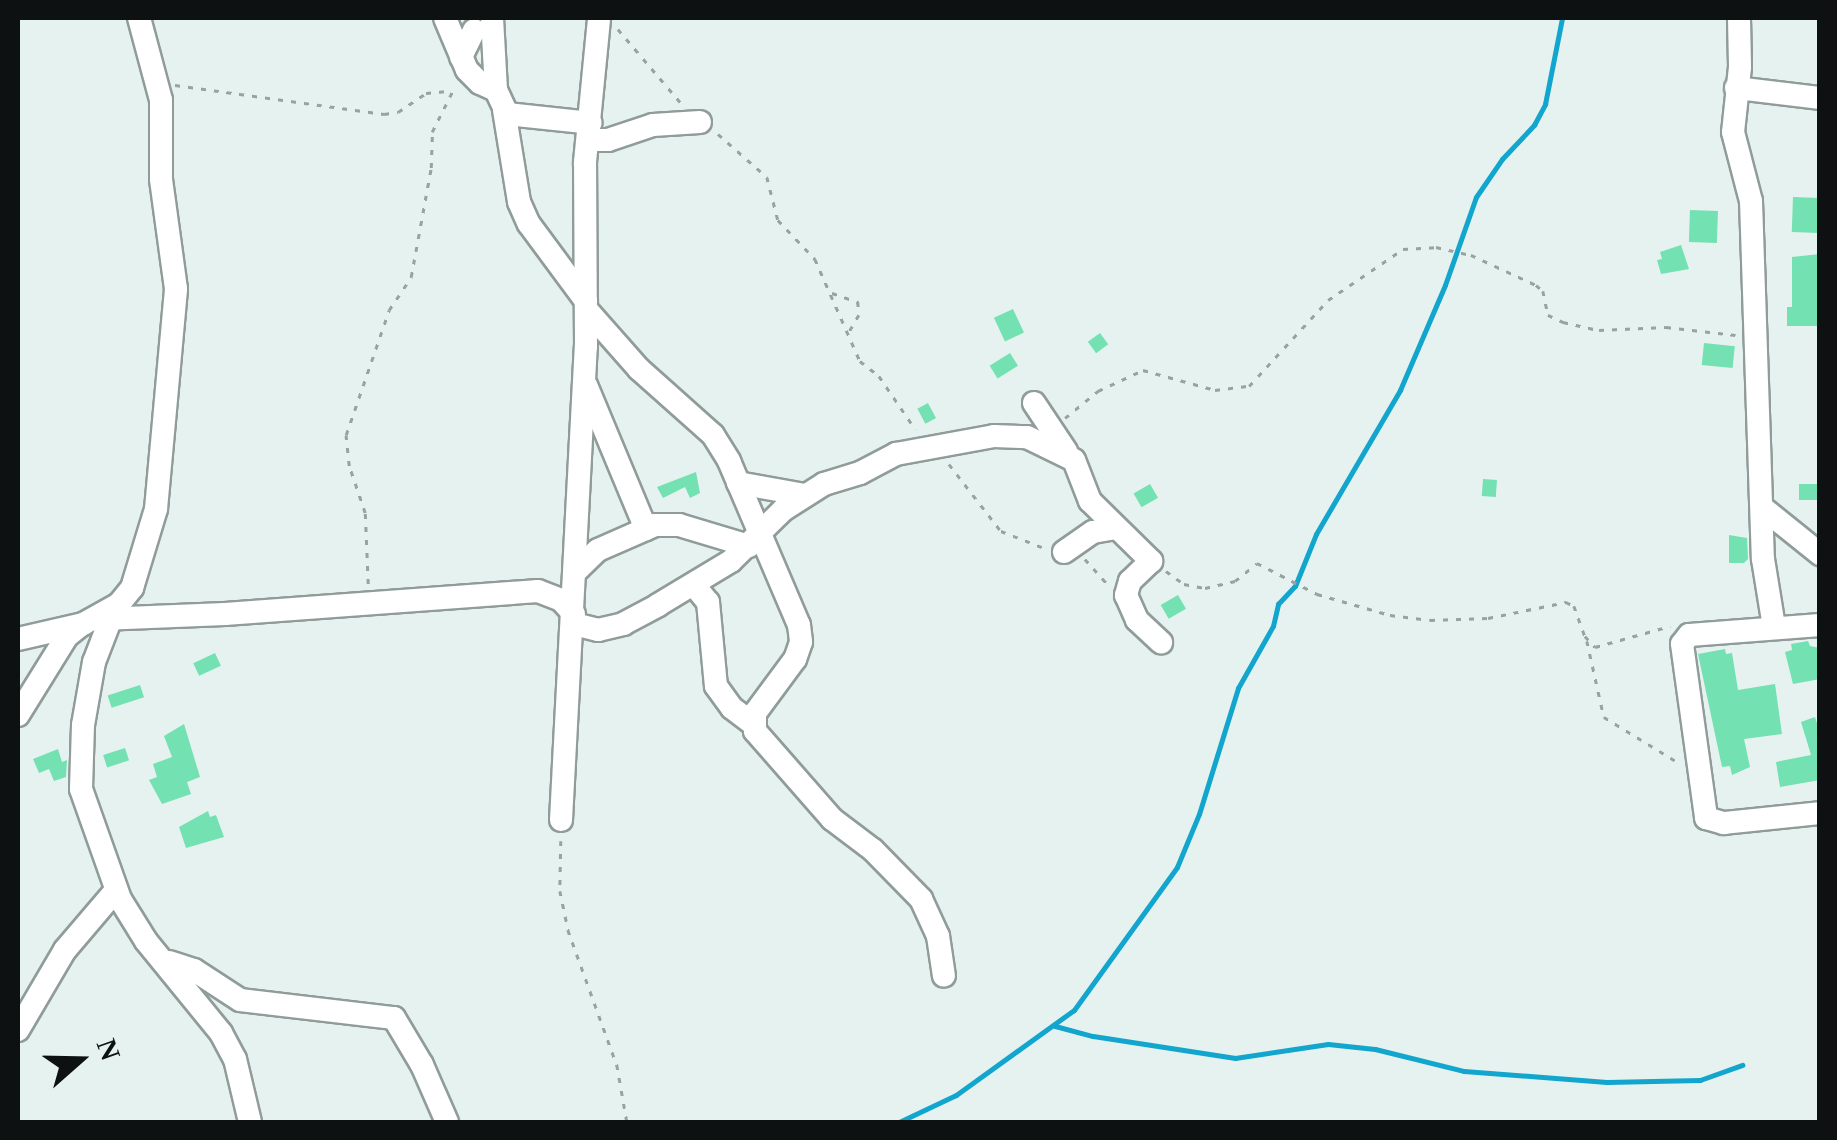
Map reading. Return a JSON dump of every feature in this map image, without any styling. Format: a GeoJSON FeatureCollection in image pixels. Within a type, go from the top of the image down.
{"type":"FeatureCollection","features":[{"type":"Feature","properties":{"kind":"street"},"geometry":{"type":"LineString","coordinates":[[18,716],[67,636],[119,604],[132,588],[156,509],[176,289],[160,179],[159,82],[139,18]]}},
{"type":"Feature","properties":{"kind":"street"},"geometry":{"type":"LineString","coordinates":[[561,820],[578,536],[590,131],[598,18]]}},
{"type":"Feature","properties":{"kind":"street"},"geometry":{"type":"LineString","coordinates":[[1739,18],[1740,67],[1733,132],[1750,201],[1765,589],[1774,627]]}},
{"type":"Feature","properties":{"kind":"street"},"geometry":{"type":"LineString","coordinates":[[486,23],[447,22],[464,64],[516,118],[590,131],[608,140],[653,125],[700,122]]}},
{"type":"Feature","properties":{"kind":"street"},"geometry":{"type":"LineString","coordinates":[[464,64],[486,23]]}},
{"type":"Feature","properties":{"kind":"street"},"geometry":{"type":"LineString","coordinates":[[486,23],[519,202],[529,224],[586,305],[639,369],[713,436],[738,483],[754,541],[799,625],[801,642],[796,659],[755,713],[753,724]]}},
{"type":"Feature","properties":{"kind":"street"},"geometry":{"type":"LineString","coordinates":[[1736,88],[1820,98]]}},
{"type":"Feature","properties":{"kind":"street"},"geometry":{"type":"LineString","coordinates":[[584,382],[646,528]]}},
{"type":"Feature","properties":{"kind":"street"},"geometry":{"type":"LineString","coordinates":[[1034,403],[1070,458],[1090,501],[1151,561],[1127,586],[1127,598],[1137,620],[1161,642]]}},
{"type":"Feature","properties":{"kind":"street"},"geometry":{"type":"LineString","coordinates":[[18,639],[95,620],[538,590],[562,600],[574,619],[598,630],[623,624],[694,585],[754,541],[783,510],[805,495],[896,454],[994,436],[1027,437],[1070,458]]}},
{"type":"Feature","properties":{"kind":"street"},"geometry":{"type":"LineString","coordinates":[[738,483],[805,495]]}},
{"type":"Feature","properties":{"kind":"street"},"geometry":{"type":"LineString","coordinates":[[1764,509],[1820,554]]}},
{"type":"Feature","properties":{"kind":"street"},"geometry":{"type":"LineString","coordinates":[[576,571],[613,542],[646,528],[679,524],[754,541]]}},
{"type":"Feature","properties":{"kind":"street"},"geometry":{"type":"LineString","coordinates":[[1064,552],[1093,532],[1115,528]]}},
{"type":"Feature","properties":{"kind":"street"},"geometry":{"type":"LineString","coordinates":[[578,536],[595,543],[613,542]]}},
{"type":"Feature","properties":{"kind":"street"},"geometry":{"type":"LineString","coordinates":[[694,585],[708,602],[716,686],[832,819],[873,850],[920,899],[938,936],[944,976]]}},
{"type":"Feature","properties":{"kind":"street"},"geometry":{"type":"LineString","coordinates":[[95,620],[94,662],[83,726],[81,789],[116,890],[146,940],[207,1011],[235,1059],[250,1122]]}},
{"type":"Feature","properties":{"kind":"street"},"geometry":{"type":"LineString","coordinates":[[1820,624],[1695,634],[1682,644],[1704,815],[1714,822],[1820,813]]}},
{"type":"Feature","properties":{"kind":"street"},"geometry":{"type":"LineString","coordinates":[[18,1030],[66,950],[116,890]]}},
{"type":"Feature","properties":{"kind":"street"},"geometry":{"type":"LineString","coordinates":[[165,961],[194,970],[240,1000],[394,1018],[422,1066],[447,1122]]}},
{"type":"Feature","properties":{"kind":"path"},"geometry":{"type":"LineString","coordinates":[[608,18],[700,122],[767,177],[778,220],[808,248],[860,361],[879,376],[918,434],[934,446],[1001,530],[1023,544],[1064,552],[1094,565],[1116,593],[1127,598]]}},
{"type":"Feature","properties":{"kind":"path"},"geometry":{"type":"LineString","coordinates":[[367,602],[366,513],[349,466],[346,435],[389,310],[410,277],[431,168],[432,132],[464,64]]}},
{"type":"Feature","properties":{"kind":"path"},"geometry":{"type":"LineString","coordinates":[[159,82],[384,114],[398,112],[426,93],[452,92]]}},
{"type":"Feature","properties":{"kind":"path"},"geometry":{"type":"LineString","coordinates":[[1053,433],[1074,405],[1143,370],[1215,390],[1249,386],[1328,300],[1403,249],[1436,247],[1471,256],[1536,285],[1543,292],[1548,316],[1563,322],[1599,330],[1666,327],[1753,336]]}},
{"type":"Feature","properties":{"kind":"path"},"geometry":{"type":"LineString","coordinates":[[830,292],[858,302],[860,315],[848,333]]}},
{"type":"Feature","properties":{"kind":"path"},"geometry":{"type":"LineString","coordinates":[[1151,561],[1184,584],[1205,588],[1234,581],[1258,563],[1317,594],[1390,615],[1430,620],[1488,618],[1566,602],[1574,606],[1587,640],[1604,717],[1663,751],[1698,782]]}},
{"type":"Feature","properties":{"kind":"path"},"geometry":{"type":"LineString","coordinates":[[1587,640],[1603,648],[1668,626],[1695,634]]}},
{"type":"Feature","properties":{"kind":"path"},"geometry":{"type":"LineString","coordinates":[[561,820],[560,891],[568,930],[617,1065],[627,1122]]}},
{"type":"Feature","properties":{"kind":"building"},"geometry":{"type":"Polygon","coordinates":[[[1793,197],[1820,198],[1819,233],[1792,232],[1793,197]]]}},
{"type":"Feature","properties":{"kind":"building"},"geometry":{"type":"Polygon","coordinates":[[[1690,210],[1718,211],[1717,243],[1689,242],[1690,210]]]}},
{"type":"Feature","properties":{"kind":"building"},"geometry":{"type":"Polygon","coordinates":[[[1681,245],[1689,269],[1661,274],[1657,260],[1662,259],[1660,252],[1681,245]]]}},
{"type":"Feature","properties":{"kind":"building"},"geometry":{"type":"Polygon","coordinates":[[[1820,254],[1820,326],[1787,326],[1787,307],[1792,307],[1792,257],[1820,254]]]}},
{"type":"Feature","properties":{"kind":"building"},"geometry":{"type":"Polygon","coordinates":[[[1013,309],[1024,333],[1005,341],[994,318],[1013,309]]]}},
{"type":"Feature","properties":{"kind":"building"},"geometry":{"type":"Polygon","coordinates":[[[1100,333],[1108,344],[1096,353],[1088,342],[1100,333]]]}},
{"type":"Feature","properties":{"kind":"building"},"geometry":{"type":"Polygon","coordinates":[[[1704,343],[1735,346],[1733,368],[1702,365],[1704,343]]]}},
{"type":"Feature","properties":{"kind":"building"},"geometry":{"type":"Polygon","coordinates":[[[1010,353],[1018,366],[998,378],[990,366],[1010,353]]]}},
{"type":"Feature","properties":{"kind":"building"},"geometry":{"type":"Polygon","coordinates":[[[928,403],[936,418],[925,424],[917,409],[928,403]]]}},
{"type":"Feature","properties":{"kind":"building"},"geometry":{"type":"Polygon","coordinates":[[[696,472],[700,493],[690,498],[685,487],[663,498],[657,487],[696,472]]]}},
{"type":"Feature","properties":{"kind":"building"},"geometry":{"type":"Polygon","coordinates":[[[1483,479],[1497,480],[1496,497],[1482,496],[1483,479]]]}},
{"type":"Feature","properties":{"kind":"building"},"geometry":{"type":"Polygon","coordinates":[[[1150,484],[1158,498],[1142,507],[1134,494],[1150,484]]]}},
{"type":"Feature","properties":{"kind":"building"},"geometry":{"type":"Polygon","coordinates":[[[1799,484],[1820,484],[1820,500],[1799,500],[1799,484]]]}},
{"type":"Feature","properties":{"kind":"building"},"geometry":{"type":"Polygon","coordinates":[[[1729,535],[1747,538],[1748,559],[1744,563],[1729,563],[1729,535]]]}},
{"type":"Feature","properties":{"kind":"building"},"geometry":{"type":"Polygon","coordinates":[[[1178,595],[1186,609],[1169,619],[1161,605],[1178,595]]]}},
{"type":"Feature","properties":{"kind":"building"},"geometry":{"type":"Polygon","coordinates":[[[1808,641],[1810,646],[1820,648],[1820,679],[1793,684],[1785,652],[1792,650],[1791,644],[1808,641]]]}},
{"type":"Feature","properties":{"kind":"building"},"geometry":{"type":"Polygon","coordinates":[[[1725,649],[1726,654],[1732,653],[1738,690],[1775,684],[1782,734],[1744,739],[1750,767],[1732,775],[1730,766],[1722,767],[1698,654],[1725,649]]]}},
{"type":"Feature","properties":{"kind":"building"},"geometry":{"type":"Polygon","coordinates":[[[215,653],[221,666],[199,676],[193,663],[215,653]]]}},
{"type":"Feature","properties":{"kind":"building"},"geometry":{"type":"Polygon","coordinates":[[[140,685],[144,697],[112,708],[108,696],[140,685]]]}},
{"type":"Feature","properties":{"kind":"building"},"geometry":{"type":"Polygon","coordinates":[[[1815,717],[1820,733],[1820,780],[1780,787],[1776,762],[1811,755],[1801,722],[1815,717]]]}},
{"type":"Feature","properties":{"kind":"building"},"geometry":{"type":"Polygon","coordinates":[[[184,724],[200,777],[187,782],[191,794],[162,804],[149,780],[157,777],[153,764],[172,757],[164,736],[184,724]]]}},
{"type":"Feature","properties":{"kind":"building"},"geometry":{"type":"Polygon","coordinates":[[[125,748],[129,760],[107,767],[103,755],[125,748]]]}},
{"type":"Feature","properties":{"kind":"building"},"geometry":{"type":"Polygon","coordinates":[[[58,749],[62,762],[67,760],[66,777],[54,781],[49,769],[39,773],[33,759],[58,749]]]}},
{"type":"Feature","properties":{"kind":"building"},"geometry":{"type":"Polygon","coordinates":[[[208,811],[210,817],[216,815],[224,837],[186,848],[179,827],[208,811]]]}},
{"type":"Feature","properties":{"kind":"waterway"},"geometry":{"type":"LineString","coordinates":[[899,1122],[956,1095],[1074,1010],[1177,867],[1199,814],[1238,688],[1273,626],[1278,604],[1295,586],[1316,534],[1400,390],[1445,285],[1476,197],[1502,159],[1534,125],[1545,104],[1562,18]]}},
{"type":"Feature","properties":{"kind":"waterway"},"geometry":{"type":"LineString","coordinates":[[1055,1026],[1093,1036],[1235,1058],[1328,1044],[1375,1049],[1464,1071],[1607,1082],[1700,1080],[1742,1065]]}}]}
